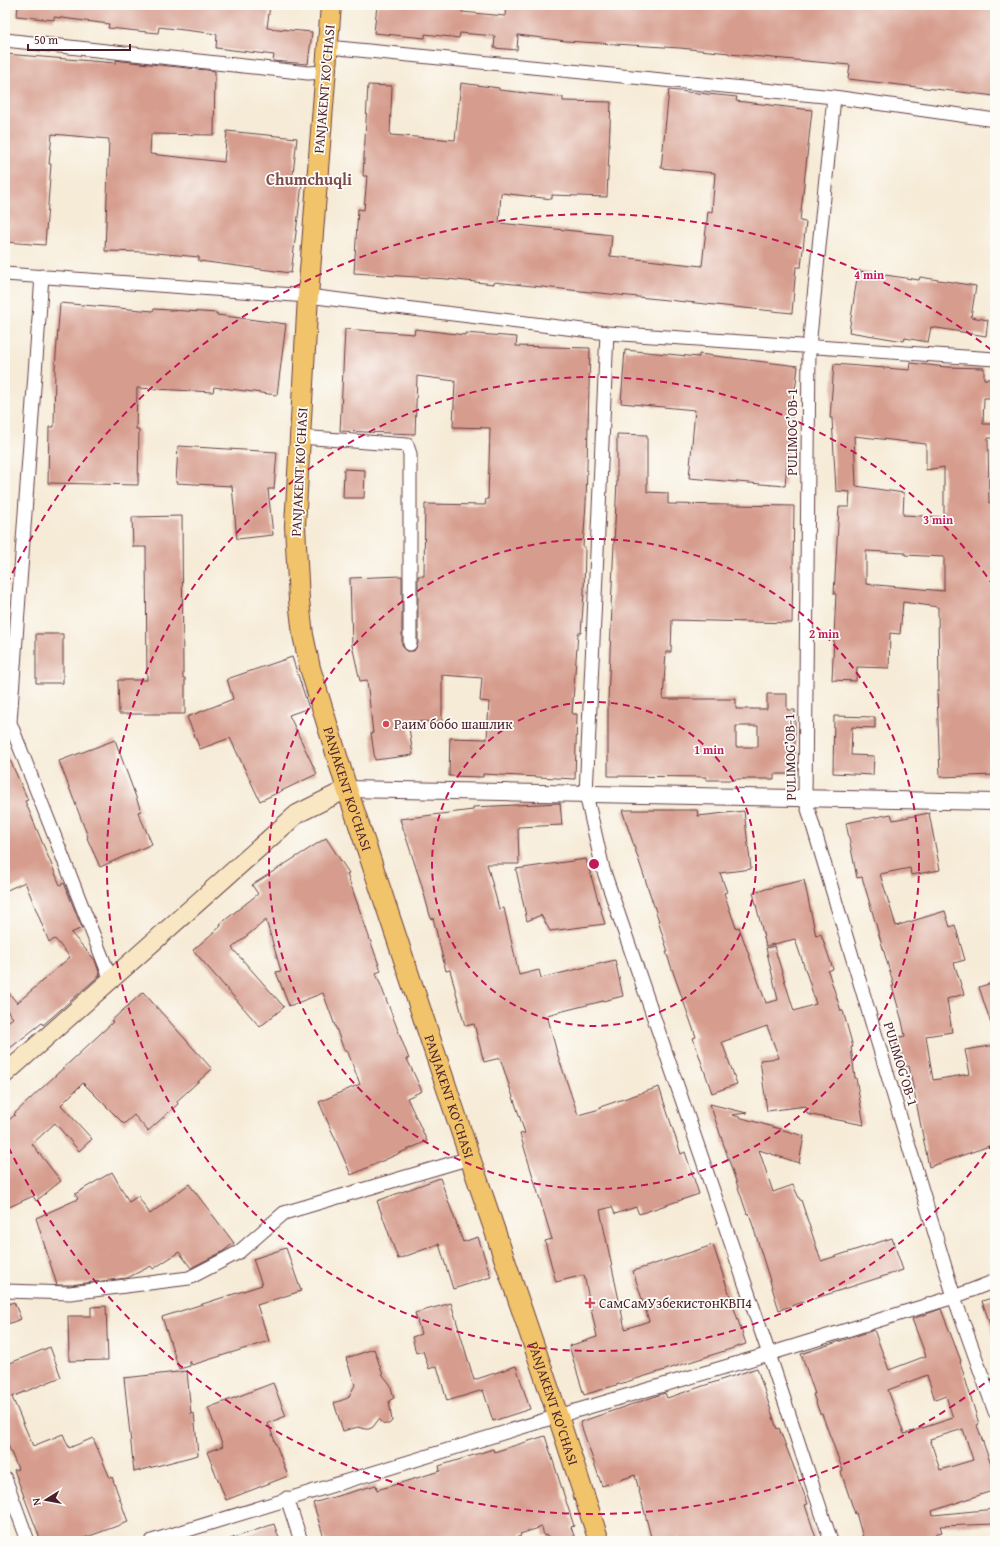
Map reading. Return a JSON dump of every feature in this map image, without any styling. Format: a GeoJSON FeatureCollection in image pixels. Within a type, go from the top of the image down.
{"type":"FeatureCollection","features":[{"type":"Feature","properties":{"kind":"main road","name":"PANJAKENT KO'CHASI"},"geometry":{"type":"LineString","coordinates":[[331,5],[308,296],[295,526],[296,564],[303,634],[310,668],[347,789],[599,1541]]}},
{"type":"Feature","properties":{"kind":"main road"},"geometry":{"type":"LineString","coordinates":[[5,1074],[297,814],[347,789]]}},
{"type":"Feature","properties":{"kind":"street"},"geometry":{"type":"LineString","coordinates":[[5,40],[308,73],[326,72]]}},
{"type":"Feature","properties":{"kind":"street"},"geometry":{"type":"LineString","coordinates":[[328,47],[834,97],[995,120]]}},
{"type":"Feature","properties":{"kind":"street","name":"PULIMOG’OB-1"},"geometry":{"type":"LineString","coordinates":[[834,97],[809,348],[805,799],[954,1297],[995,1412]]}},
{"type":"Feature","properties":{"kind":"street"},"geometry":{"type":"LineString","coordinates":[[5,274],[308,296],[608,333],[809,348],[995,359]]}},
{"type":"Feature","properties":{"kind":"street"},"geometry":{"type":"LineString","coordinates":[[10,722],[42,276]]}},
{"type":"Feature","properties":{"kind":"street"},"geometry":{"type":"LineString","coordinates":[[608,333],[586,794],[603,869],[769,1354],[831,1541]]}},
{"type":"Feature","properties":{"kind":"street"},"geometry":{"type":"LineString","coordinates":[[300,437],[407,445],[410,454],[410,644]]}},
{"type":"Feature","properties":{"kind":"street"},"geometry":{"type":"LineString","coordinates":[[5,709],[111,980]]}},
{"type":"Feature","properties":{"kind":"street"},"geometry":{"type":"LineString","coordinates":[[347,789],[995,802]]}},
{"type":"Feature","properties":{"kind":"street"},"geometry":{"type":"LineString","coordinates":[[5,1290],[70,1293],[189,1278],[239,1252],[284,1213],[470,1158]]}},
{"type":"Feature","properties":{"kind":"street"},"geometry":{"type":"LineString","coordinates":[[154,1541],[287,1498],[954,1297],[995,1281]]}},
{"type":"Feature","properties":{"kind":"street"},"geometry":{"type":"LineString","coordinates":[[5,1478],[28,1541]]}},
{"type":"Feature","properties":{"kind":"street"},"geometry":{"type":"LineString","coordinates":[[287,1498],[301,1541]]}},
{"type":"Feature","properties":{"kind":"building"},"geometry":{"type":"Polygon","coordinates":[[[18,5],[270,5],[267,28],[312,32],[308,64],[273,61],[274,55],[216,48],[217,34],[159,27],[158,33],[108,28],[109,24],[54,17],[54,20],[17,16],[18,5]]]}},
{"type":"Feature","properties":{"kind":"building"},"geometry":{"type":"Polygon","coordinates":[[[377,5],[463,5],[462,12],[505,16],[506,5],[952,5],[995,10],[995,96],[848,79],[850,65],[680,48],[566,41],[518,35],[517,50],[494,48],[495,36],[460,33],[459,38],[425,34],[425,38],[374,33],[377,5]]]}},
{"type":"Feature","properties":{"kind":"building"},"geometry":{"type":"Polygon","coordinates":[[[5,54],[116,63],[116,60],[215,71],[214,135],[151,134],[150,154],[224,162],[227,131],[297,138],[292,183],[302,184],[291,273],[199,261],[199,257],[146,252],[105,251],[109,139],[52,134],[45,245],[5,242],[5,54]]]}},
{"type":"Feature","properties":{"kind":"building"},"geometry":{"type":"Polygon","coordinates":[[[461,83],[499,88],[499,90],[563,97],[563,101],[611,102],[607,197],[552,195],[552,199],[501,193],[499,223],[612,235],[610,256],[702,266],[708,211],[712,212],[715,173],[661,168],[669,90],[737,97],[736,101],[812,110],[800,221],[806,222],[801,267],[796,267],[792,313],[494,282],[494,284],[447,279],[354,273],[358,209],[364,210],[367,176],[363,176],[368,85],[392,86],[390,135],[455,140],[461,83]]]}},
{"type":"Feature","properties":{"kind":"building"},"geometry":{"type":"Polygon","coordinates":[[[858,271],[919,280],[920,277],[976,286],[971,317],[988,320],[986,336],[931,327],[928,342],[905,338],[904,341],[849,332],[858,271]]]}},
{"type":"Feature","properties":{"kind":"building"},"geometry":{"type":"Polygon","coordinates":[[[60,303],[153,311],[154,309],[217,313],[217,315],[286,324],[277,395],[214,387],[213,392],[137,388],[136,429],[139,429],[138,485],[48,483],[49,427],[54,427],[55,368],[60,303]]]}},
{"type":"Feature","properties":{"kind":"building"},"geometry":{"type":"Polygon","coordinates":[[[345,329],[414,334],[415,329],[465,335],[465,333],[517,337],[516,346],[590,348],[586,503],[583,547],[585,547],[584,594],[581,633],[578,633],[572,714],[577,714],[575,779],[483,774],[483,777],[449,776],[450,738],[487,739],[489,702],[480,701],[482,678],[442,675],[442,722],[408,721],[413,755],[375,760],[371,733],[373,733],[367,680],[360,681],[352,645],[350,578],[402,576],[402,644],[406,651],[414,651],[418,644],[418,576],[424,576],[425,504],[485,505],[486,499],[488,499],[490,428],[453,427],[455,381],[417,376],[415,434],[340,431],[345,329]]]}},
{"type":"Feature","properties":{"kind":"building"},"geometry":{"type":"Polygon","coordinates":[[[625,350],[699,357],[699,354],[798,366],[791,418],[785,486],[689,478],[695,410],[621,403],[625,350]]]}},
{"type":"Feature","properties":{"kind":"building"},"geometry":{"type":"Polygon","coordinates":[[[911,363],[946,367],[984,368],[984,379],[995,379],[995,398],[984,398],[983,424],[995,424],[995,438],[988,438],[989,503],[995,502],[995,775],[940,777],[937,691],[939,691],[938,607],[903,602],[900,634],[890,633],[889,668],[857,667],[856,681],[832,680],[836,594],[834,594],[839,507],[849,507],[850,492],[836,491],[832,418],[830,418],[834,364],[910,370],[911,363]],[[854,436],[856,486],[904,493],[903,515],[944,517],[944,467],[926,470],[926,444],[854,436]],[[866,551],[866,584],[944,591],[944,557],[866,551]]]}},
{"type":"Feature","properties":{"kind":"building"},"geometry":{"type":"Polygon","coordinates":[[[617,434],[647,435],[647,492],[668,493],[668,504],[794,506],[792,623],[672,620],[671,652],[666,652],[663,699],[736,699],[736,709],[767,709],[767,694],[787,694],[787,710],[795,710],[795,774],[774,774],[774,779],[735,780],[706,780],[706,777],[608,776],[608,699],[617,481],[617,434]],[[736,726],[736,747],[758,747],[758,726],[736,726]]]}},
{"type":"Feature","properties":{"kind":"building"},"geometry":{"type":"Polygon","coordinates":[[[178,446],[277,452],[274,489],[268,489],[273,535],[237,539],[232,486],[176,483],[178,446]]]}},
{"type":"Feature","properties":{"kind":"building"},"geometry":{"type":"Polygon","coordinates":[[[344,469],[365,470],[364,498],[343,498],[344,469]]]}},
{"type":"Feature","properties":{"kind":"building"},"geometry":{"type":"Polygon","coordinates":[[[182,516],[183,678],[185,678],[185,714],[119,714],[118,680],[147,680],[146,547],[133,547],[132,517],[182,516]]]}},
{"type":"Feature","properties":{"kind":"building"},"geometry":{"type":"Polygon","coordinates":[[[36,634],[63,634],[63,683],[36,683],[36,634]]]}},
{"type":"Feature","properties":{"kind":"building"},"geometry":{"type":"Polygon","coordinates":[[[292,657],[309,708],[289,715],[317,774],[260,801],[230,738],[200,749],[187,717],[233,699],[227,679],[292,657]]]}},
{"type":"Feature","properties":{"kind":"building"},"geometry":{"type":"Polygon","coordinates":[[[834,716],[875,717],[875,728],[852,727],[851,755],[874,756],[873,775],[833,773],[834,716]]]}},
{"type":"Feature","properties":{"kind":"building"},"geometry":{"type":"Polygon","coordinates":[[[115,740],[141,811],[138,812],[152,844],[100,867],[87,838],[88,837],[59,761],[115,740]]]}},
{"type":"Feature","properties":{"kind":"building"},"geometry":{"type":"Polygon","coordinates":[[[5,749],[28,800],[25,801],[60,885],[64,883],[82,928],[71,933],[95,960],[100,975],[43,1025],[42,1023],[5,1052],[5,1024],[13,1018],[5,1008],[5,988],[17,1003],[70,957],[55,939],[49,942],[25,882],[5,891],[5,749]]]}},
{"type":"Feature","properties":{"kind":"building"},"geometry":{"type":"Polygon","coordinates":[[[560,803],[562,825],[518,827],[519,864],[487,864],[499,909],[504,908],[519,975],[539,970],[541,978],[615,960],[623,996],[547,1015],[557,1053],[578,1115],[600,1109],[600,1107],[659,1087],[681,1154],[685,1152],[699,1194],[639,1214],[636,1207],[615,1214],[612,1207],[600,1210],[625,1329],[649,1321],[633,1271],[713,1245],[746,1344],[584,1395],[569,1346],[597,1337],[584,1275],[556,1282],[545,1241],[552,1239],[520,1134],[525,1133],[500,1058],[484,1062],[474,1024],[465,1026],[450,970],[446,971],[433,918],[431,919],[400,819],[473,810],[473,807],[560,803]]]}},
{"type":"Feature","properties":{"kind":"building"},"geometry":{"type":"Polygon","coordinates":[[[622,810],[697,810],[698,816],[744,811],[751,869],[720,873],[727,892],[724,893],[736,928],[739,927],[766,1003],[778,1000],[766,948],[774,946],[794,1011],[816,1004],[795,939],[766,946],[753,892],[804,880],[816,936],[821,934],[833,969],[828,971],[841,1011],[843,1011],[853,1047],[851,1047],[855,1078],[864,1125],[807,1114],[806,1106],[767,1111],[760,1060],[779,1058],[767,1026],[722,1042],[737,1084],[712,1093],[693,1038],[696,1037],[666,952],[668,952],[659,921],[622,810]]]}},
{"type":"Feature","properties":{"kind":"building"},"geometry":{"type":"Polygon","coordinates":[[[929,813],[940,870],[911,875],[910,868],[880,874],[896,926],[945,911],[950,927],[955,925],[965,960],[954,963],[964,994],[947,999],[952,1032],[926,1036],[933,1080],[970,1074],[965,1050],[995,1045],[995,1144],[929,1167],[909,1066],[899,1067],[895,1038],[905,1036],[892,986],[894,986],[862,877],[857,878],[846,823],[891,814],[893,820],[929,813]]]}},
{"type":"Feature","properties":{"kind":"building"},"geometry":{"type":"Polygon","coordinates":[[[326,838],[349,873],[347,874],[381,971],[376,973],[409,1059],[407,1059],[422,1091],[407,1098],[427,1141],[351,1175],[319,1102],[360,1084],[347,1050],[344,1050],[323,993],[289,1006],[276,972],[281,971],[266,920],[232,948],[284,1007],[260,1027],[193,950],[221,926],[220,924],[258,894],[252,885],[326,838]]]}},
{"type":"Feature","properties":{"kind":"building"},"geometry":{"type":"Polygon","coordinates":[[[586,859],[605,924],[550,931],[541,915],[527,921],[516,869],[586,859]]]}},
{"type":"Feature","properties":{"kind":"building"},"geometry":{"type":"Polygon","coordinates":[[[995,982],[995,1030],[993,1030],[979,987],[995,982]]]}},
{"type":"Feature","properties":{"kind":"building"},"geometry":{"type":"Polygon","coordinates":[[[143,992],[212,1069],[177,1101],[178,1104],[148,1131],[134,1115],[124,1124],[83,1083],[61,1105],[92,1139],[79,1151],[55,1123],[32,1144],[61,1181],[36,1201],[33,1196],[5,1209],[5,1123],[143,992]]]}},
{"type":"Feature","properties":{"kind":"building"},"geometry":{"type":"Polygon","coordinates":[[[710,1104],[747,1113],[732,1115],[804,1136],[799,1163],[759,1150],[773,1192],[793,1185],[801,1200],[821,1261],[892,1238],[903,1270],[779,1310],[749,1213],[747,1214],[710,1104]]]}},
{"type":"Feature","properties":{"kind":"building"},"geometry":{"type":"Polygon","coordinates":[[[112,1172],[129,1202],[138,1196],[150,1214],[189,1184],[234,1243],[222,1252],[191,1268],[179,1252],[153,1269],[151,1266],[127,1278],[70,1285],[57,1285],[36,1218],[78,1199],[75,1194],[112,1172]]]}},
{"type":"Feature","properties":{"kind":"building"},"geometry":{"type":"Polygon","coordinates":[[[440,1178],[463,1242],[478,1237],[491,1277],[453,1289],[439,1244],[398,1259],[377,1201],[440,1178]]]}},
{"type":"Feature","properties":{"kind":"building"},"geometry":{"type":"Polygon","coordinates":[[[286,1248],[301,1291],[257,1305],[269,1341],[192,1365],[190,1361],[190,1366],[179,1369],[162,1317],[262,1285],[253,1259],[286,1248]]]}},
{"type":"Feature","properties":{"kind":"building"},"geometry":{"type":"Polygon","coordinates":[[[995,1297],[995,1333],[993,1333],[982,1301],[995,1297]]]}},
{"type":"Feature","properties":{"kind":"building"},"geometry":{"type":"Polygon","coordinates":[[[14,1302],[21,1319],[5,1325],[5,1305],[14,1302]]]}},
{"type":"Feature","properties":{"kind":"building"},"geometry":{"type":"Polygon","coordinates":[[[451,1303],[474,1380],[516,1366],[530,1409],[493,1421],[483,1390],[447,1401],[437,1366],[429,1369],[423,1351],[416,1353],[412,1337],[421,1334],[415,1313],[451,1303]]]}},
{"type":"Feature","properties":{"kind":"building"},"geometry":{"type":"Polygon","coordinates":[[[106,1306],[108,1360],[69,1361],[68,1316],[91,1316],[91,1307],[106,1306]]]}},
{"type":"Feature","properties":{"kind":"building"},"geometry":{"type":"Polygon","coordinates":[[[941,1309],[961,1361],[960,1362],[979,1424],[977,1425],[995,1476],[995,1490],[932,1511],[933,1515],[995,1509],[995,1524],[940,1526],[942,1532],[935,1534],[937,1541],[864,1541],[856,1513],[855,1514],[841,1472],[843,1471],[822,1414],[820,1414],[813,1394],[815,1394],[801,1354],[874,1330],[889,1370],[926,1356],[912,1319],[941,1309]],[[927,1375],[888,1390],[904,1434],[953,1418],[946,1396],[935,1400],[927,1375]],[[963,1429],[930,1439],[940,1470],[973,1460],[963,1429]]]}},
{"type":"Feature","properties":{"kind":"building"},"geometry":{"type":"Polygon","coordinates":[[[50,1347],[61,1377],[12,1397],[33,1446],[63,1434],[69,1448],[93,1438],[110,1478],[112,1477],[128,1522],[76,1541],[41,1541],[14,1470],[18,1469],[5,1438],[5,1365],[50,1347]]]}},
{"type":"Feature","properties":{"kind":"building"},"geometry":{"type":"Polygon","coordinates":[[[374,1349],[383,1375],[390,1384],[394,1398],[389,1401],[392,1421],[389,1424],[384,1424],[379,1419],[373,1427],[369,1429],[358,1427],[343,1431],[334,1403],[348,1398],[355,1385],[346,1358],[374,1349]]]}},
{"type":"Feature","properties":{"kind":"building"},"geometry":{"type":"Polygon","coordinates":[[[757,1368],[777,1429],[779,1428],[808,1504],[805,1505],[817,1541],[681,1541],[680,1538],[664,1541],[652,1541],[635,1475],[602,1486],[580,1422],[665,1393],[667,1398],[757,1368]]]}},
{"type":"Feature","properties":{"kind":"building"},"geometry":{"type":"Polygon","coordinates":[[[187,1371],[191,1414],[194,1413],[198,1455],[134,1472],[124,1378],[187,1371]]]}},
{"type":"Feature","properties":{"kind":"building"},"geometry":{"type":"Polygon","coordinates":[[[273,1383],[286,1416],[268,1423],[288,1476],[226,1500],[207,1452],[223,1446],[208,1408],[273,1383]]]}},
{"type":"Feature","properties":{"kind":"building"},"geometry":{"type":"Polygon","coordinates":[[[545,1436],[574,1526],[571,1527],[576,1541],[550,1541],[547,1535],[544,1536],[542,1527],[520,1534],[521,1536],[505,1541],[325,1541],[313,1503],[376,1485],[377,1490],[440,1471],[439,1466],[493,1449],[494,1452],[545,1436]]]}},
{"type":"Feature","properties":{"kind":"building"},"geometry":{"type":"Polygon","coordinates":[[[274,1524],[280,1541],[230,1541],[230,1539],[274,1524]]]}},
{"type":"Feature","properties":{"kind":"place","name":"Раим бобо шашлик"},"geometry":{"type":"Point","coordinates":[386,724]}},
{"type":"Feature","properties":{"kind":"place","name":"СамСамУзбекистонКВП4"},"geometry":{"type":"Point","coordinates":[590,1303]}},
{"type":"Feature","properties":{"kind":"district","name":"Chumchuqli"},"geometry":{"type":"Point","coordinates":[309,179]}}]}
